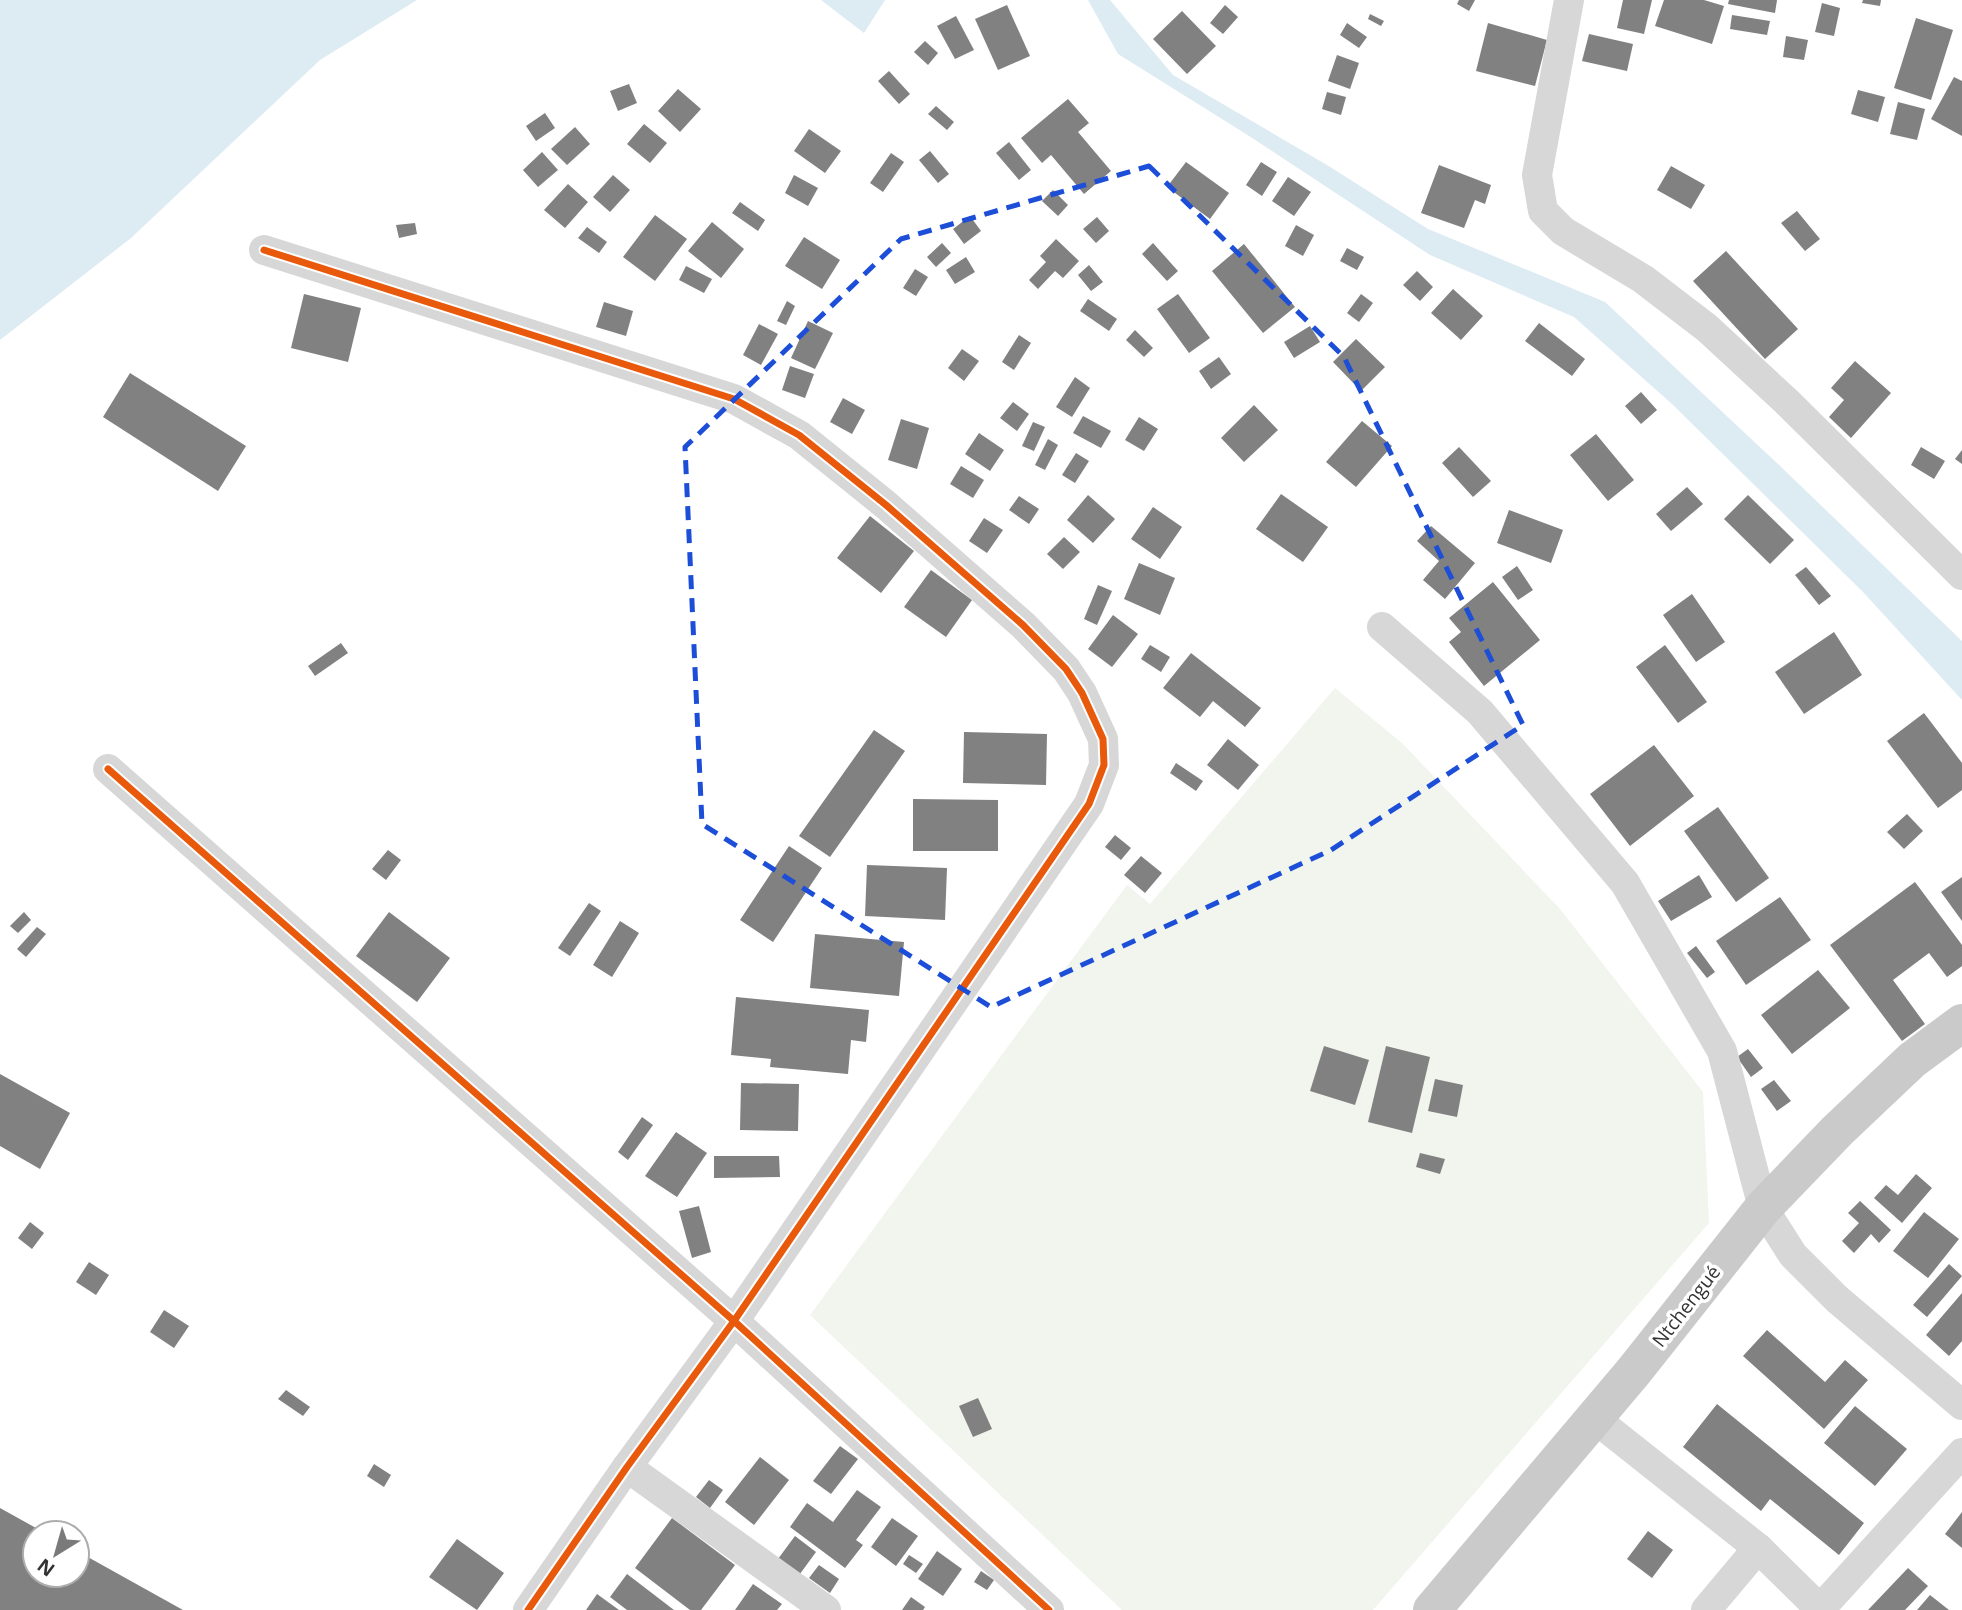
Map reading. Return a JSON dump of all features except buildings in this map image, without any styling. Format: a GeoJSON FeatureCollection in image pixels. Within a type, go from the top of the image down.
{"type":"FeatureCollection","features":[{"type":"Feature","properties":{"kind":"main road","name":"Ntchengué"},"geometry":{"type":"LineString","coordinates":[[1432,1610],[1634,1371],[1763,1208],[1837,1131],[1912,1060],[1962,1023]]}},
{"type":"Feature","properties":{"kind":"street"},"geometry":{"type":"LineString","coordinates":[[1569,0],[1537,175],[1543,211],[1563,231],[1643,278],[1707,328],[1786,401],[1962,575]]}},
{"type":"Feature","properties":{"kind":"street"},"geometry":{"type":"LineString","coordinates":[[264,250],[734,400],[799,435],[886,505],[1023,625],[1066,669],[1082,693],[1103,739],[1104,765],[1089,804],[734,1321],[627,1467],[528,1610]]}},
{"type":"Feature","properties":{"kind":"street"},"geometry":{"type":"LineString","coordinates":[[1382,627],[1480,712],[1625,883],[1722,1051],[1763,1208],[1793,1255],[1837,1298],[1962,1405]]}},
{"type":"Feature","properties":{"kind":"street"},"geometry":{"type":"LineString","coordinates":[[108,769],[734,1321],[1049,1610]]}},
{"type":"Feature","properties":{"kind":"street"},"geometry":{"type":"LineString","coordinates":[[1594,1418],[1758,1548],[1821,1609],[1962,1453]]}},
{"type":"Feature","properties":{"kind":"street"},"geometry":{"type":"LineString","coordinates":[[627,1467],[826,1610]]}},
{"type":"Feature","properties":{"kind":"street"},"geometry":{"type":"LineString","coordinates":[[1706,1610],[1758,1548]]}},
{"type":"Feature","properties":{"kind":"highlighted area"},"geometry":{"type":"Polygon","coordinates":[[[1149,166],[1344,357],[1523,725],[1331,850],[991,1007],[702,824],[685,447],[901,239],[1149,166]]]}},
{"type":"Feature","properties":{"kind":"shaded area"},"geometry":{"type":"Polygon","coordinates":[[[0,0],[417,0],[320,60],[131,238],[0,340],[0,0]]]}},
{"type":"Feature","properties":{"kind":"shaded area"},"geometry":{"type":"Polygon","coordinates":[[[821,0],[885,0],[864,33],[821,0]]]}},
{"type":"Feature","properties":{"kind":"shaded area"},"geometry":{"type":"Polygon","coordinates":[[[1088,0],[1110,0],[1173,75],[1327,165],[1428,229],[1605,302],[1962,641],[1962,700],[1863,592],[1672,404],[1574,317],[1430,255],[1118,54],[1088,0]]]}},
{"type":"Feature","properties":{"kind":"shaded area"},"geometry":{"type":"Polygon","coordinates":[[[1335,688],[1402,743],[1560,909],[1703,1092],[1709,1223],[1373,1610],[1122,1610],[810,1315],[1127,885],[1150,904],[1335,688]]]}},
{"type":"Feature","properties":{"kind":"cycle path"},"geometry":{"type":"LineString","coordinates":[[264,250],[734,399],[799,435],[886,505],[1023,625],[1066,669],[1082,693],[1103,739],[1104,765],[1089,804],[734,1321],[627,1467],[528,1610]]}},
{"type":"Feature","properties":{"kind":"cycle path"},"geometry":{"type":"LineString","coordinates":[[108,769],[734,1321],[1049,1610]]}}]}
